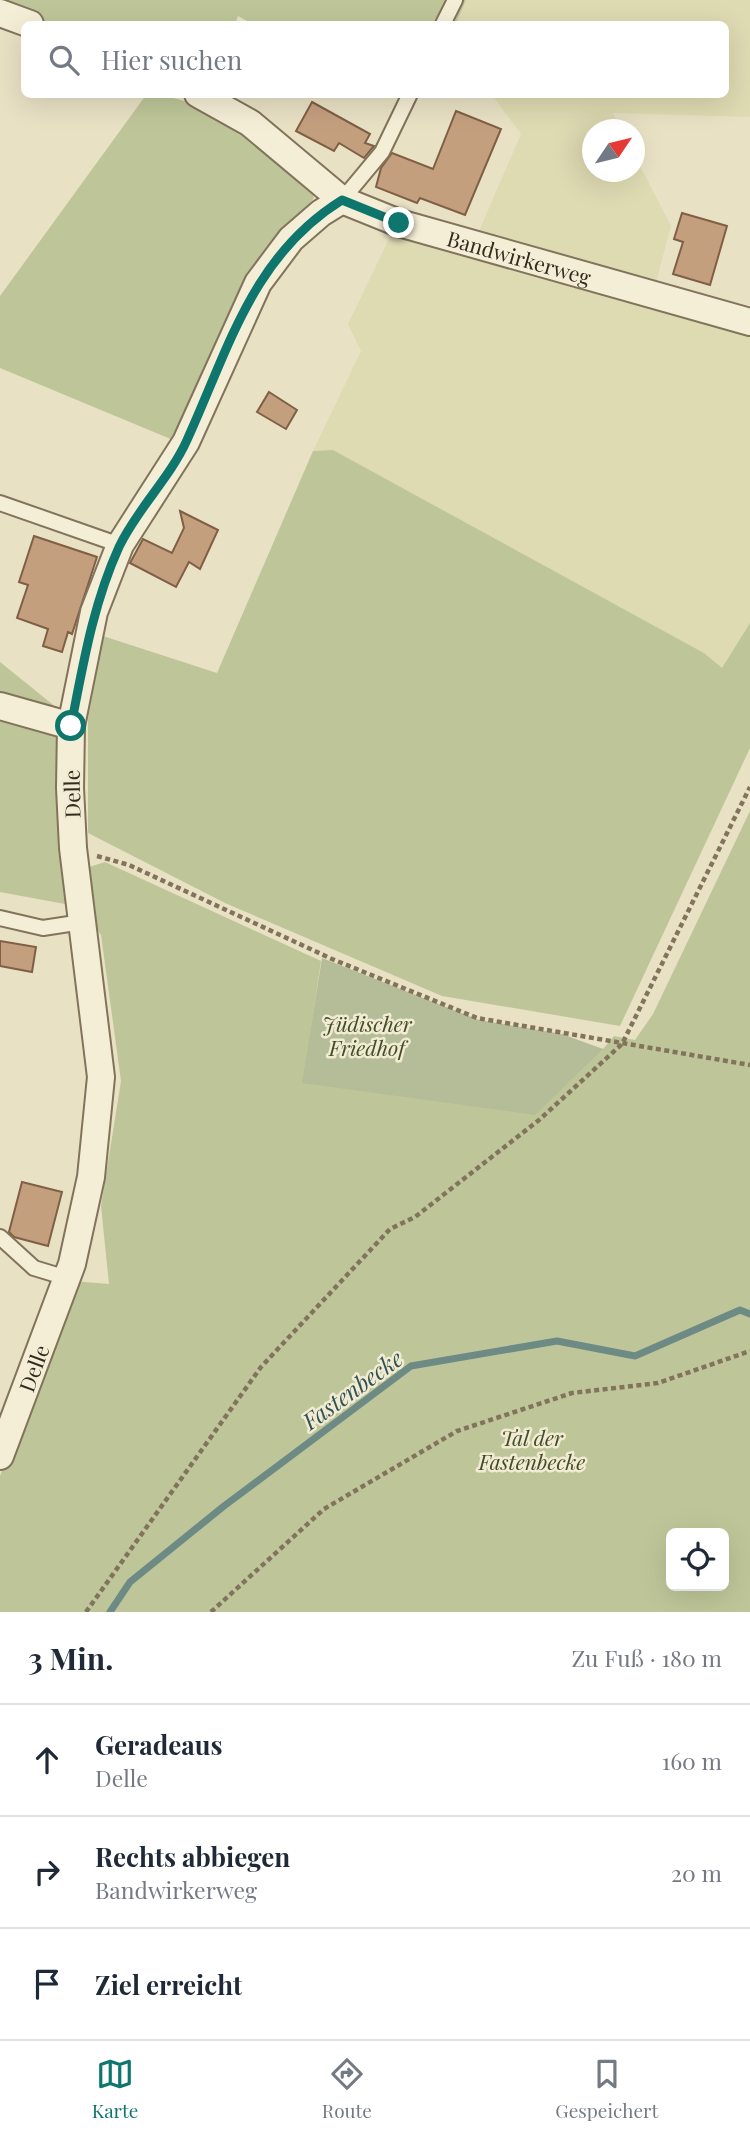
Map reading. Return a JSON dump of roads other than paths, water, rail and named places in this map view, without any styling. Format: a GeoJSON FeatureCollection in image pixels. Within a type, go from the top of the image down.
{"type":"FeatureCollection","features":[{"type":"Feature","properties":{"kind":"street"},"geometry":{"type":"LineString","coordinates":[[0,13],[22,21]]}},
{"type":"Feature","properties":{"kind":"street","name":"Bandwirkerweg"},"geometry":{"type":"LineString","coordinates":[[205,98],[250,123],[342,200],[399,223],[750,322]]}},
{"type":"Feature","properties":{"kind":"street","name":"Delle"},"geometry":{"type":"LineString","coordinates":[[0,1456],[67,1278],[91,1177],[100,1077],[73,848],[71,726],[94,612],[120,545],[186,443],[222,356],[258,283],[292,239],[321,213],[342,200]]}},
{"type":"Feature","properties":{"kind":"street"},"geometry":{"type":"LineString","coordinates":[[0,706],[71,726]]}},
{"type":"Feature","properties":{"kind":"lane"},"geometry":{"type":"LineString","coordinates":[[444,21],[455,0]]}},
{"type":"Feature","properties":{"kind":"lane"},"geometry":{"type":"LineString","coordinates":[[342,200],[382,152],[408,98]]}},
{"type":"Feature","properties":{"kind":"lane"},"geometry":{"type":"LineString","coordinates":[[0,503],[120,545]]}},
{"type":"Feature","properties":{"kind":"lane"},"geometry":{"type":"LineString","coordinates":[[0,918],[43,928],[82,922]]}},
{"type":"Feature","properties":{"kind":"lane"},"geometry":{"type":"LineString","coordinates":[[0,1237],[34,1268],[67,1278]]}},
{"type":"Feature","properties":{"kind":"waterway","name":"Fastenbecke"},"geometry":{"type":"LineString","coordinates":[[110,1612],[130,1582],[224,1506],[411,1366],[557,1341],[635,1356],[740,1310],[750,1314]]}},
{"type":"Feature","properties":{"kind":"park label","name":"Jüdischer Friedhof"},"geometry":{"type":"Point","coordinates":[367,1035]}},
{"type":"Feature","properties":{"kind":"park label","name":"Tal der Fastenbecke"},"geometry":{"type":"Point","coordinates":[532,1449]}}]}
